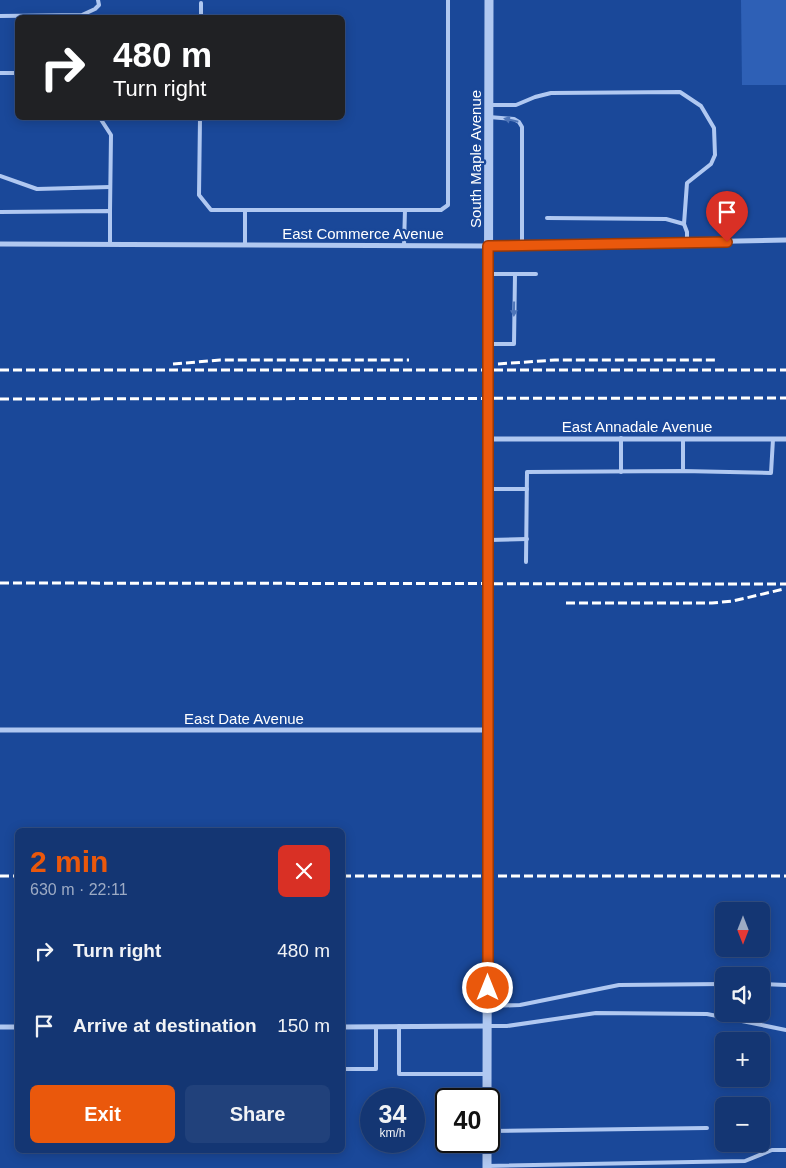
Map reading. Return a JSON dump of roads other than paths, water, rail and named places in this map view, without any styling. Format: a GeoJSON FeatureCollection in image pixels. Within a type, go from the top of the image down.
{"type":"FeatureCollection","features":[{"type":"Feature","properties":{"kind":"street","name":"South Maple Avenue"},"geometry":{"type":"LineString","coordinates":[[487,1088],[489,0]]}},
{"type":"Feature","properties":{"kind":"street","name":"East Commerce Avenue"},"geometry":{"type":"LineString","coordinates":[[0,244],[488,246],[786,240]]}},
{"type":"Feature","properties":{"kind":"street","name":"East Annadale Avenue"},"geometry":{"type":"LineString","coordinates":[[488,439],[786,439]]}},
{"type":"Feature","properties":{"kind":"street","name":"East Date Avenue"},"geometry":{"type":"LineString","coordinates":[[0,730],[488,730]]}},
{"type":"Feature","properties":{"kind":"street"},"geometry":{"type":"LineString","coordinates":[[345,1027],[488,1026]]}},
{"type":"Feature","properties":{"kind":"street"},"geometry":{"type":"LineString","coordinates":[[0,1027],[15,1027]]}},
{"type":"Feature","properties":{"kind":"street"},"geometry":{"type":"LineString","coordinates":[[487,1153],[487,1167]]}},
{"type":"Feature","properties":{"kind":"lane"},"geometry":{"type":"LineString","coordinates":[[82,15],[95,9],[99,5],[98,0]]}},
{"type":"Feature","properties":{"kind":"lane"},"geometry":{"type":"LineString","coordinates":[[200,120],[199,195],[211,210],[440,210],[448,205],[448,0]]}},
{"type":"Feature","properties":{"kind":"lane"},"geometry":{"type":"LineString","coordinates":[[201,3],[201,15]]}},
{"type":"Feature","properties":{"kind":"lane"},"geometry":{"type":"LineString","coordinates":[[0,16],[15,16]]}},
{"type":"Feature","properties":{"kind":"lane"},"geometry":{"type":"LineString","coordinates":[[0,73],[15,73]]}},
{"type":"Feature","properties":{"kind":"lane"},"geometry":{"type":"LineString","coordinates":[[488,106],[516,106],[551,93],[680,92],[701,106],[714,128],[715,155],[711,164],[687,182],[684,224],[687,232],[687,242]]}},
{"type":"Feature","properties":{"kind":"lane"},"geometry":{"type":"LineString","coordinates":[[488,117],[514,119],[519,122],[522,136],[522,245]]}},
{"type":"Feature","properties":{"kind":"lane"},"geometry":{"type":"LineString","coordinates":[[101,120],[111,135],[110,244]]}},
{"type":"Feature","properties":{"kind":"lane"},"geometry":{"type":"LineString","coordinates":[[0,176],[37,189],[110,187]]}},
{"type":"Feature","properties":{"kind":"lane"},"geometry":{"type":"LineString","coordinates":[[245,210],[245,245]]}},
{"type":"Feature","properties":{"kind":"lane"},"geometry":{"type":"LineString","coordinates":[[404,246],[405,210]]}},
{"type":"Feature","properties":{"kind":"lane"},"geometry":{"type":"LineString","coordinates":[[0,212],[110,211]]}},
{"type":"Feature","properties":{"kind":"lane"},"geometry":{"type":"LineString","coordinates":[[547,218],[666,219],[684,224]]}},
{"type":"Feature","properties":{"kind":"lane"},"geometry":{"type":"LineString","coordinates":[[488,274],[536,274]]}},
{"type":"Feature","properties":{"kind":"lane"},"geometry":{"type":"LineString","coordinates":[[488,344],[514,344],[515,274]]}},
{"type":"Feature","properties":{"kind":"lane"},"geometry":{"type":"LineString","coordinates":[[621,438],[621,472]]}},
{"type":"Feature","properties":{"kind":"lane"},"geometry":{"type":"LineString","coordinates":[[683,438],[683,471]]}},
{"type":"Feature","properties":{"kind":"lane"},"geometry":{"type":"LineString","coordinates":[[526,562],[527,472],[683,471],[771,473],[773,439]]}},
{"type":"Feature","properties":{"kind":"lane"},"geometry":{"type":"LineString","coordinates":[[488,489],[527,489]]}},
{"type":"Feature","properties":{"kind":"lane"},"geometry":{"type":"LineString","coordinates":[[488,540],[526,539]]}},
{"type":"Feature","properties":{"kind":"lane"},"geometry":{"type":"LineString","coordinates":[[488,1006],[520,1006],[619,985],[715,984]]}},
{"type":"Feature","properties":{"kind":"lane"},"geometry":{"type":"LineString","coordinates":[[770,984],[786,985]]}},
{"type":"Feature","properties":{"kind":"lane"},"geometry":{"type":"LineString","coordinates":[[488,1026],[507,1026],[596,1012],[689,1013],[707,1014],[786,1030]]}},
{"type":"Feature","properties":{"kind":"lane"},"geometry":{"type":"LineString","coordinates":[[345,1069],[376,1069],[376,1026]]}},
{"type":"Feature","properties":{"kind":"lane"},"geometry":{"type":"LineString","coordinates":[[399,1026],[399,1074],[487,1074]]}},
{"type":"Feature","properties":{"kind":"lane"},"geometry":{"type":"LineString","coordinates":[[500,1131],[707,1128]]}},
{"type":"Feature","properties":{"kind":"lane"},"geometry":{"type":"LineString","coordinates":[[487,1167],[744,1160],[772,1150],[786,1150]]}},
{"type":"Feature","properties":{"kind":"railway"},"geometry":{"type":"LineString","coordinates":[[173,364],[220,360],[409,360]]}},
{"type":"Feature","properties":{"kind":"railway"},"geometry":{"type":"LineString","coordinates":[[498,364],[555,360],[716,360]]}},
{"type":"Feature","properties":{"kind":"railway"},"geometry":{"type":"LineString","coordinates":[[0,370],[786,370]]}},
{"type":"Feature","properties":{"kind":"railway"},"geometry":{"type":"LineString","coordinates":[[0,399],[786,398]]}},
{"type":"Feature","properties":{"kind":"railway"},"geometry":{"type":"LineString","coordinates":[[0,583],[786,584]]}},
{"type":"Feature","properties":{"kind":"railway"},"geometry":{"type":"LineString","coordinates":[[566,603],[712,603],[733,601],[784,589]]}},
{"type":"Feature","properties":{"kind":"railway"},"geometry":{"type":"LineString","coordinates":[[0,876],[15,876]]}},
{"type":"Feature","properties":{"kind":"railway"},"geometry":{"type":"LineString","coordinates":[[345,876],[786,876]]}}]}
